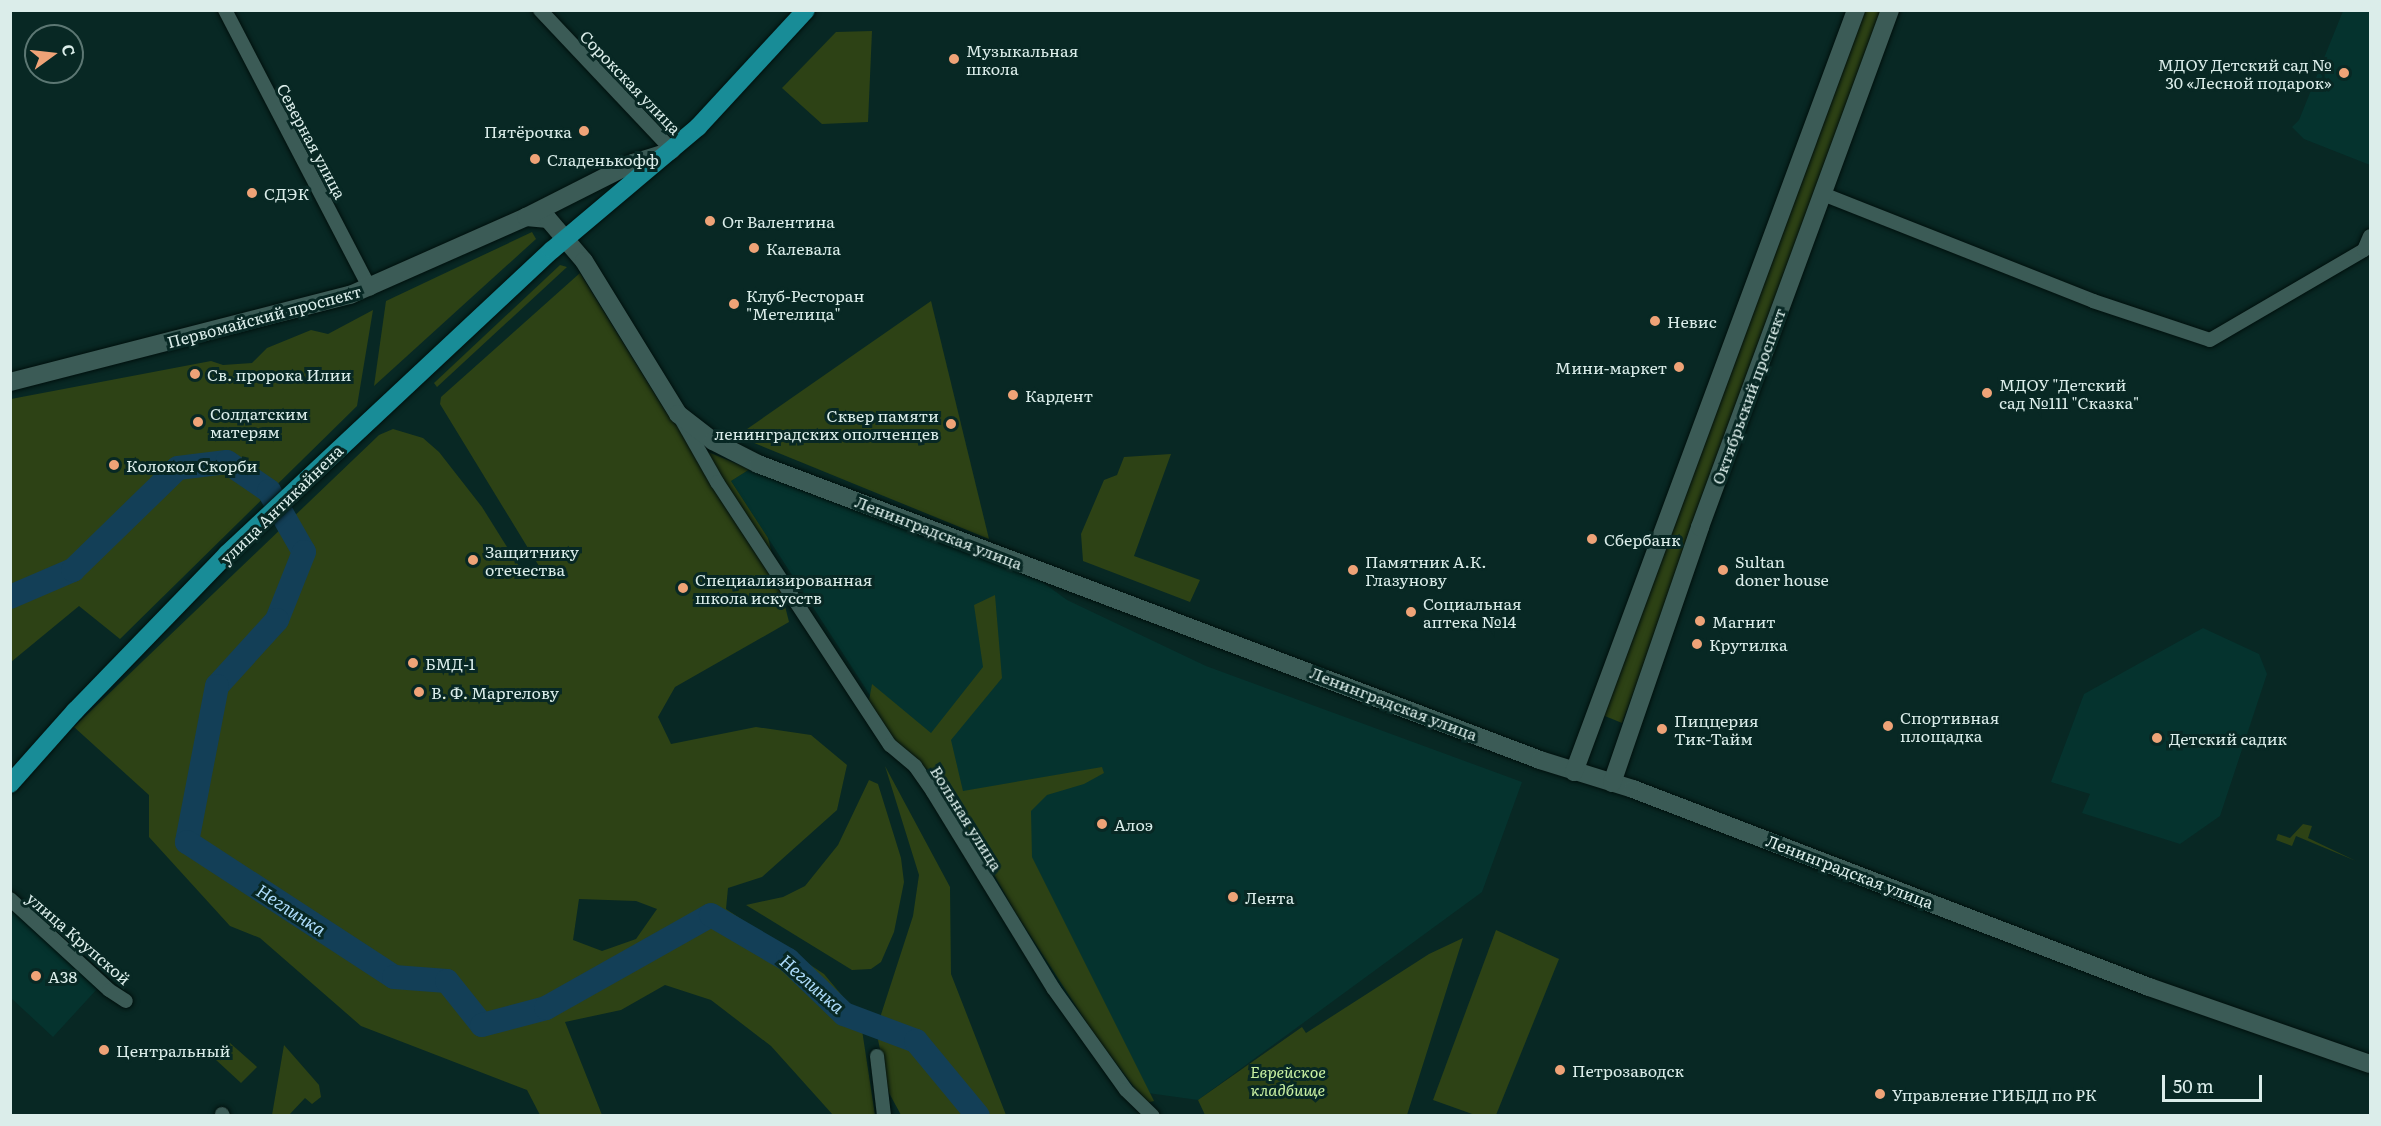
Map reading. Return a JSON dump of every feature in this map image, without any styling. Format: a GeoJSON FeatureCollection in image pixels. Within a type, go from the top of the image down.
{"type":"FeatureCollection","features":[{"type":"Feature","properties":{"kind":"main road","name":"Первомайский проспект"},"geometry":{"type":"LineString","coordinates":[[565,239],[673,150],[806,10]]}},
{"type":"Feature","properties":{"kind":"main road","name":"Октябрьский проспект"},"geometry":{"type":"LineString","coordinates":[[1574,772],[1856,10]]}},
{"type":"Feature","properties":{"kind":"main road","name":"Октябрьский проспект"},"geometry":{"type":"LineString","coordinates":[[1612,783],[1700,527],[1890,10]]}},
{"type":"Feature","properties":{"kind":"main road","name":"Первомайский проспект"},"geometry":{"type":"LineString","coordinates":[[10,382],[370,288],[526,217],[633,163],[673,150]]}},
{"type":"Feature","properties":{"kind":"main road","name":"Ленинградская улица"},"geometry":{"type":"LineString","coordinates":[[526,217],[548,219],[584,261],[678,414],[713,441],[758,464],[1574,772],[1612,783],[1881,881],[2149,987],[2367,1067]]}},
{"type":"Feature","properties":{"kind":"main road","name":"улица Антикайнена"},"geometry":{"type":"LineString","coordinates":[[10,784],[75,711],[227,554],[565,239]]}},
{"type":"Feature","properties":{"kind":"street","name":"Северная улица"},"geometry":{"type":"LineString","coordinates":[[225,10],[370,288]]}},
{"type":"Feature","properties":{"kind":"street","name":"Сорокская улица"},"geometry":{"type":"LineString","coordinates":[[540,10],[673,150]]}},
{"type":"Feature","properties":{"kind":"street"},"geometry":{"type":"LineString","coordinates":[[1823,194],[2093,301],[2210,340],[2364,250],[2370,236]]}},
{"type":"Feature","properties":{"kind":"street","name":"Вольная улица"},"geometry":{"type":"LineString","coordinates":[[678,414],[717,482],[890,746],[915,766],[933,792],[1053,987],[1126,1090],[1153,1116]]}},
{"type":"Feature","properties":{"kind":"street","name":"улица Крупской"},"geometry":{"type":"LineString","coordinates":[[10,899],[109,990],[126,1001]]}},
{"type":"Feature","properties":{"kind":"street"},"geometry":{"type":"LineString","coordinates":[[877,1056],[884,1116]]}},
{"type":"Feature","properties":{"kind":"shaded area","name":"МДОУ Детский сад № 30 «Лесной подарок»"},"geometry":{"type":"Polygon","coordinates":[[[2343,11],[2370,11],[2370,165],[2304,139],[2292,127],[2299,120],[2343,11]]]}},
{"type":"Feature","properties":{"kind":"shaded area"},"geometry":{"type":"Polygon","coordinates":[[[750,469],[1041,581],[1067,600],[1206,666],[1522,782],[1482,892],[1198,1100],[1126,1090],[731,481],[750,469]]]}},
{"type":"Feature","properties":{"kind":"shaded area","name":"Детский садик"},"geometry":{"type":"Polygon","coordinates":[[[2203,628],[2259,654],[2267,674],[2220,816],[2180,844],[2082,813],[2090,794],[2051,782],[2084,694],[2203,628]]]}},
{"type":"Feature","properties":{"kind":"shaded area"},"geometry":{"type":"Polygon","coordinates":[[[11,909],[97,989],[53,1037],[11,998],[11,909]]]}},
{"type":"Feature","properties":{"kind":"green space"},"geometry":{"type":"Polygon","coordinates":[[[1865,11],[1891,11],[1622,723],[1600,714],[1865,11]]]}},
{"type":"Feature","properties":{"kind":"green space"},"geometry":{"type":"Polygon","coordinates":[[[872,31],[868,122],[822,124],[782,88],[836,32],[872,31]]]}},
{"type":"Feature","properties":{"kind":"green space"},"geometry":{"type":"Polygon","coordinates":[[[532,232],[536,239],[374,386],[386,301],[532,232]]]}},
{"type":"Feature","properties":{"kind":"green space"},"geometry":{"type":"Polygon","coordinates":[[[560,265],[567,267],[437,387],[434,383],[560,265]]]}},
{"type":"Feature","properties":{"kind":"green space"},"geometry":{"type":"Polygon","coordinates":[[[580,273],[666,412],[708,452],[750,469],[731,481],[768,538],[789,622],[675,687],[658,717],[671,744],[756,727],[811,735],[847,765],[837,810],[762,877],[728,888],[726,909],[824,974],[860,1017],[875,1115],[833,1115],[771,1046],[711,1000],[665,985],[621,1010],[565,1022],[602,1115],[540,1115],[527,1090],[361,1026],[260,938],[230,926],[149,837],[149,795],[74,727],[379,435],[393,429],[423,438],[439,452],[482,507],[527,579],[542,571],[440,404],[441,397],[580,273]],[[579,899],[573,940],[602,951],[636,939],[657,909],[636,901],[579,899]]]}},
{"type":"Feature","properties":{"kind":"green space"},"geometry":{"type":"Polygon","coordinates":[[[931,301],[989,539],[737,436],[931,301]]]}},
{"type":"Feature","properties":{"kind":"green space"},"geometry":{"type":"Polygon","coordinates":[[[373,310],[357,406],[120,639],[79,606],[11,662],[11,399],[211,361],[223,365],[252,363],[267,348],[311,330],[328,334],[373,310]]]}},
{"type":"Feature","properties":{"kind":"green space"},"geometry":{"type":"Polygon","coordinates":[[[1171,454],[1134,556],[1200,580],[1190,602],[1083,561],[1081,534],[1104,480],[1117,475],[1124,457],[1171,454]]]}},
{"type":"Feature","properties":{"kind":"green space"},"geometry":{"type":"Polygon","coordinates":[[[995,595],[1002,678],[951,740],[963,791],[1102,767],[1104,773],[1084,784],[1047,795],[1031,811],[1032,857],[1154,1101],[1146,1103],[1094,1034],[1015,912],[939,777],[892,746],[868,706],[872,684],[931,733],[983,667],[974,605],[995,595]]]}},
{"type":"Feature","properties":{"kind":"green space"},"geometry":{"type":"Polygon","coordinates":[[[885,766],[950,887],[951,974],[1006,1115],[901,1115],[889,1093],[876,1030],[913,916],[919,875],[885,766]]]}},
{"type":"Feature","properties":{"kind":"green space"},"geometry":{"type":"Polygon","coordinates":[[[869,780],[878,784],[901,858],[904,882],[894,932],[881,962],[871,969],[852,970],[746,905],[783,897],[805,886],[838,845],[869,780]]]}},
{"type":"Feature","properties":{"kind":"green space"},"geometry":{"type":"Polygon","coordinates":[[[2303,824],[2312,826],[2308,838],[2356,861],[2296,836],[2292,846],[2276,840],[2278,834],[2290,838],[2303,824]]]}},
{"type":"Feature","properties":{"kind":"green space"},"geometry":{"type":"Polygon","coordinates":[[[1496,930],[1559,959],[1496,1115],[1475,1115],[1433,1100],[1496,930]]]}},
{"type":"Feature","properties":{"kind":"green space","name":"Еврейское кладбище"},"geometry":{"type":"Polygon","coordinates":[[[1463,938],[1407,1115],[1205,1115],[1198,1100],[1302,1027],[1306,1033],[1429,954],[1463,938]]]}},
{"type":"Feature","properties":{"kind":"green space"},"geometry":{"type":"Polygon","coordinates":[[[230,1043],[257,1067],[241,1083],[215,1059],[230,1043]]]}},
{"type":"Feature","properties":{"kind":"green space"},"geometry":{"type":"Polygon","coordinates":[[[284,1045],[319,1085],[321,1097],[312,1104],[305,1098],[289,1115],[272,1115],[284,1045]]]}},
{"type":"Feature","properties":{"kind":"waterway","name":"Неглинка"},"geometry":{"type":"LineString","coordinates":[[10,597],[73,570],[178,468],[227,462],[269,491],[304,552],[277,620],[217,686],[187,842],[394,977],[447,981],[482,1025],[546,1008],[711,915],[788,960],[844,1014],[916,1041],[978,1116]]}},
{"type":"Feature","properties":{"kind":"place","name":"Музыкальная школа"},"geometry":{"type":"Point","coordinates":[954,59]}},
{"type":"Feature","properties":{"kind":"place","name":"МДОУ Детский сад № 30 «Лесной подарок»"},"geometry":{"type":"Point","coordinates":[2344,73]}},
{"type":"Feature","properties":{"kind":"place","name":"Пятёрочка"},"geometry":{"type":"Point","coordinates":[584,131]}},
{"type":"Feature","properties":{"kind":"place","name":"Сладенькофф"},"geometry":{"type":"Point","coordinates":[535,159]}},
{"type":"Feature","properties":{"kind":"place","name":"СДЭК"},"geometry":{"type":"Point","coordinates":[252,193]}},
{"type":"Feature","properties":{"kind":"place","name":"От Валентина"},"geometry":{"type":"Point","coordinates":[710,221]}},
{"type":"Feature","properties":{"kind":"place","name":"Калевала"},"geometry":{"type":"Point","coordinates":[754,248]}},
{"type":"Feature","properties":{"kind":"place","name":"Клуб-Ресторан \"Метелица\""},"geometry":{"type":"Point","coordinates":[734,304]}},
{"type":"Feature","properties":{"kind":"place","name":"Невис"},"geometry":{"type":"Point","coordinates":[1655,321]}},
{"type":"Feature","properties":{"kind":"place","name":"Мини-маркет"},"geometry":{"type":"Point","coordinates":[1679,367]}},
{"type":"Feature","properties":{"kind":"place","name":"Св. пророка Илии"},"geometry":{"type":"Point","coordinates":[195,374]}},
{"type":"Feature","properties":{"kind":"place","name":"МДОУ \"Детский сад №111 \"Сказка\""},"geometry":{"type":"Point","coordinates":[1987,393]}},
{"type":"Feature","properties":{"kind":"place","name":"Кардент"},"geometry":{"type":"Point","coordinates":[1013,395]}},
{"type":"Feature","properties":{"kind":"place","name":"Солдатским матерям"},"geometry":{"type":"Point","coordinates":[198,422]}},
{"type":"Feature","properties":{"kind":"place","name":"Сквер памяти ленинградских ополченцев"},"geometry":{"type":"Point","coordinates":[951,424]}},
{"type":"Feature","properties":{"kind":"place","name":"Колокол Скорби"},"geometry":{"type":"Point","coordinates":[114,465]}},
{"type":"Feature","properties":{"kind":"place","name":"Сбербанк"},"geometry":{"type":"Point","coordinates":[1592,539]}},
{"type":"Feature","properties":{"kind":"place","name":"Защитнику отечества"},"geometry":{"type":"Point","coordinates":[473,560]}},
{"type":"Feature","properties":{"kind":"place","name":"Памятник А.К. Глазунову"},"geometry":{"type":"Point","coordinates":[1353,570]}},
{"type":"Feature","properties":{"kind":"place","name":"Sultan doner house"},"geometry":{"type":"Point","coordinates":[1723,570]}},
{"type":"Feature","properties":{"kind":"place","name":"Специализированная школа искусств"},"geometry":{"type":"Point","coordinates":[683,588]}},
{"type":"Feature","properties":{"kind":"place","name":"Социальная аптека №14"},"geometry":{"type":"Point","coordinates":[1411,612]}},
{"type":"Feature","properties":{"kind":"place","name":"Магнит"},"geometry":{"type":"Point","coordinates":[1700,621]}},
{"type":"Feature","properties":{"kind":"place","name":"Крутилка"},"geometry":{"type":"Point","coordinates":[1697,644]}},
{"type":"Feature","properties":{"kind":"place","name":"БМД-1"},"geometry":{"type":"Point","coordinates":[413,663]}},
{"type":"Feature","properties":{"kind":"place","name":"В. Ф. Маргелову"},"geometry":{"type":"Point","coordinates":[419,692]}},
{"type":"Feature","properties":{"kind":"place","name":"Спортивная площадка"},"geometry":{"type":"Point","coordinates":[1888,726]}},
{"type":"Feature","properties":{"kind":"place","name":"Пиццерия Тик-Тайм"},"geometry":{"type":"Point","coordinates":[1662,729]}},
{"type":"Feature","properties":{"kind":"place","name":"Детский садик"},"geometry":{"type":"Point","coordinates":[2157,738]}},
{"type":"Feature","properties":{"kind":"place","name":"Алоэ"},"geometry":{"type":"Point","coordinates":[1102,824]}},
{"type":"Feature","properties":{"kind":"place","name":"Лента"},"geometry":{"type":"Point","coordinates":[1233,897]}},
{"type":"Feature","properties":{"kind":"place","name":"A38"},"geometry":{"type":"Point","coordinates":[36,976]}},
{"type":"Feature","properties":{"kind":"place","name":"Центральный"},"geometry":{"type":"Point","coordinates":[104,1050]}},
{"type":"Feature","properties":{"kind":"place","name":"Петрозаводск"},"geometry":{"type":"Point","coordinates":[1560,1070]}},
{"type":"Feature","properties":{"kind":"place","name":"Управление ГИБДД по РК"},"geometry":{"type":"Point","coordinates":[1880,1094]}}]}
